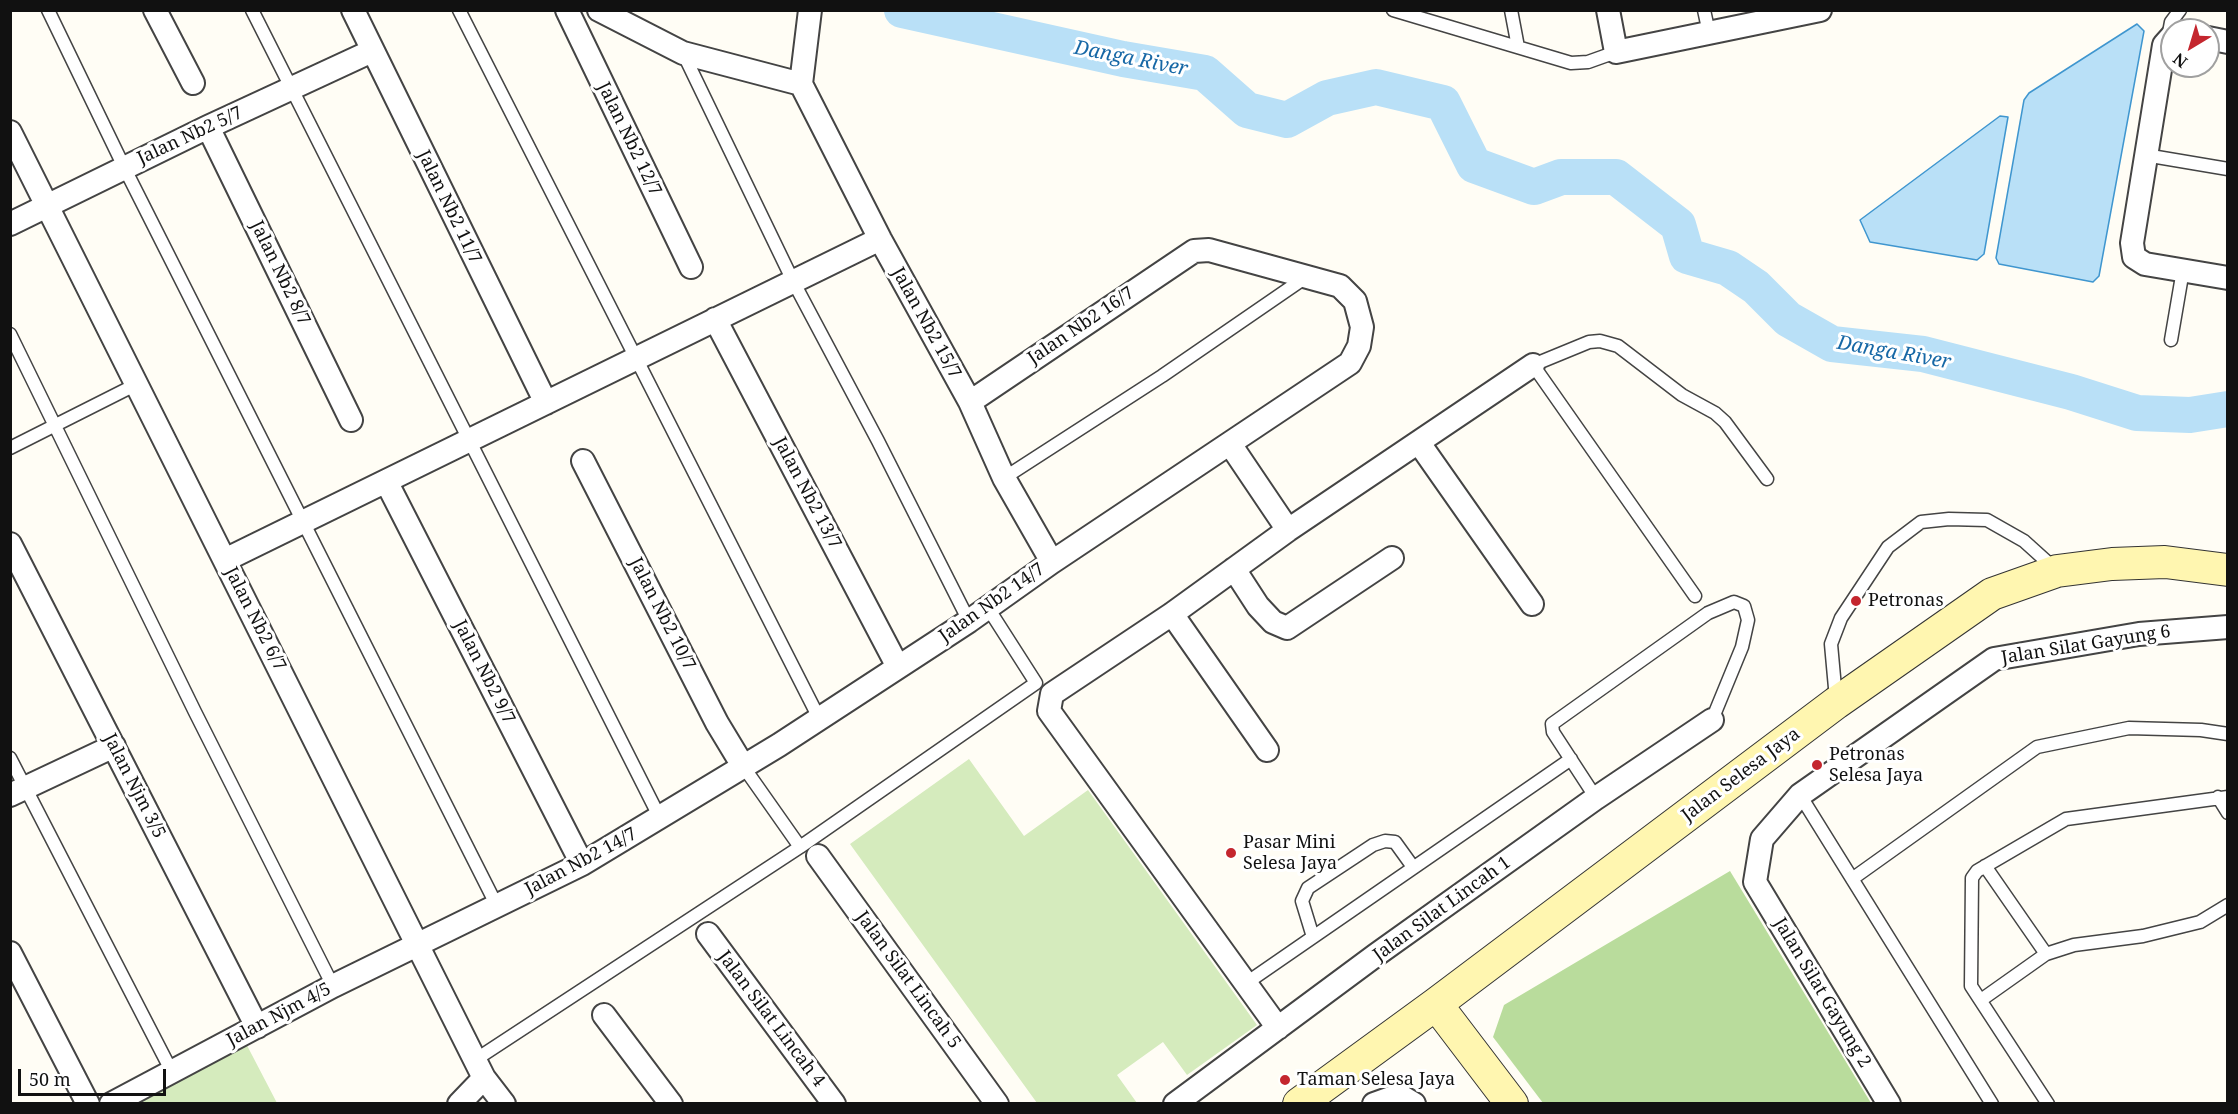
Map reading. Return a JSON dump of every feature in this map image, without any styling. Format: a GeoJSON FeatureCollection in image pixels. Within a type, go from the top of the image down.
{"type":"FeatureCollection","features":[{"type":"Feature","properties":{"kind":"street"},"geometry":{"type":"LineString","coordinates":[[155,10],[193,83]]}},
{"type":"Feature","properties":{"kind":"street","name":"Jalan Nb2 11/7"},"geometry":{"type":"LineString","coordinates":[[353,10],[546,403]]}},
{"type":"Feature","properties":{"kind":"street","name":"Jalan Nb2 12/7"},"geometry":{"type":"LineString","coordinates":[[567,10],[691,267]]}},
{"type":"Feature","properties":{"kind":"street"},"geometry":{"type":"LineString","coordinates":[[599,10],[683,53],[801,84],[810,10]]}},
{"type":"Feature","properties":{"kind":"street"},"geometry":{"type":"LineString","coordinates":[[1608,10],[1616,52],[1794,13],[1820,10]]}},
{"type":"Feature","properties":{"kind":"street","name":"Jalan Nb2 5/7"},"geometry":{"type":"LineString","coordinates":[[10,224],[124,167],[372,51]]}},
{"type":"Feature","properties":{"kind":"street"},"geometry":{"type":"LineString","coordinates":[[2160,63],[2132,243],[2134,257],[2145,264],[2228,278]]}},
{"type":"Feature","properties":{"kind":"street","name":"Jalan Nb2 15/7"},"geometry":{"type":"LineString","coordinates":[[801,84],[880,239],[970,402],[1004,478],[1052,562]]}},
{"type":"Feature","properties":{"kind":"street","name":"Jalan Nb2 8/7"},"geometry":{"type":"LineString","coordinates":[[208,127],[351,420]]}},
{"type":"Feature","properties":{"kind":"street","name":"Jalan Nb2 6/7"},"geometry":{"type":"LineString","coordinates":[[10,132],[480,1069],[504,1104]]}},
{"type":"Feature","properties":{"kind":"street"},"geometry":{"type":"LineString","coordinates":[[225,560],[880,239]]}},
{"type":"Feature","properties":{"kind":"street","name":"Jalan Nb2 14/7"},"geometry":{"type":"LineString","coordinates":[[417,945],[582,864],[744,766],[969,621],[1052,562],[1350,363],[1359,346],[1362,327],[1355,301],[1340,286],[1209,250],[1194,251]]}},
{"type":"Feature","properties":{"kind":"street","name":"Jalan Nb2 16/7"},"geometry":{"type":"LineString","coordinates":[[970,402],[1194,251]]}},
{"type":"Feature","properties":{"kind":"street","name":"Jalan Nb2 13/7"},"geometry":{"type":"LineString","coordinates":[[715,319],[898,667]]}},
{"type":"Feature","properties":{"kind":"street"},"geometry":{"type":"LineString","coordinates":[[1278,1028],[1049,711],[1052,693],[1172,614],[1288,530],[1533,365]]}},
{"type":"Feature","properties":{"kind":"street"},"geometry":{"type":"LineString","coordinates":[[1419,443],[1532,604]]}},
{"type":"Feature","properties":{"kind":"street"},"geometry":{"type":"LineString","coordinates":[[1230,444],[1288,530]]}},
{"type":"Feature","properties":{"kind":"street","name":"Jalan Nb2 10/7"},"geometry":{"type":"LineString","coordinates":[[583,461],[717,723],[744,766]]}},
{"type":"Feature","properties":{"kind":"street","name":"Jalan Nb2 9/7"},"geometry":{"type":"LineString","coordinates":[[386,481],[582,864]]}},
{"type":"Feature","properties":{"kind":"street","name":"Jalan Njm 3/5"},"geometry":{"type":"LineString","coordinates":[[10,544],[257,1027]]}},
{"type":"Feature","properties":{"kind":"street"},"geometry":{"type":"LineString","coordinates":[[1234,569],[1258,606],[1273,622],[1287,628],[1392,558]]}},
{"type":"Feature","properties":{"kind":"street","name":"Jalan Selesa Jaya"},"geometry":{"type":"LineString","coordinates":[[1299,1104],[1436,1004],[1836,703],[1992,594],[2057,571],[2112,564],[2165,562],[2228,570]]}},
{"type":"Feature","properties":{"kind":"street"},"geometry":{"type":"LineString","coordinates":[[1172,614],[1267,750]]}},
{"type":"Feature","properties":{"kind":"street","name":"Jalan Silat Gayung 6"},"geometry":{"type":"LineString","coordinates":[[1755,882],[1762,839],[1800,795],[1994,659],[2139,634],[2228,627]]}},
{"type":"Feature","properties":{"kind":"street","name":"Jalan Silat Lincah 1"},"geometry":{"type":"LineString","coordinates":[[1175,1104],[1596,798],[1712,720]]}},
{"type":"Feature","properties":{"kind":"street"},"geometry":{"type":"LineString","coordinates":[[18,791],[114,746]]}},
{"type":"Feature","properties":{"kind":"street","name":"Jalan Silat Lincah 5"},"geometry":{"type":"LineString","coordinates":[[809,852],[997,1104]]}},
{"type":"Feature","properties":{"kind":"street","name":"Jalan Silat Gayung 2"},"geometry":{"type":"LineString","coordinates":[[1755,882],[1889,1104]]}},
{"type":"Feature","properties":{"kind":"street","name":"Jalan Silat Lincah 4"},"geometry":{"type":"LineString","coordinates":[[708,934],[834,1104]]}},
{"type":"Feature","properties":{"kind":"street","name":"Jalan Njm 4/5"},"geometry":{"type":"LineString","coordinates":[[111,1104],[333,986],[417,945]]}},
{"type":"Feature","properties":{"kind":"street"},"geometry":{"type":"LineString","coordinates":[[10,953],[88,1104]]}},
{"type":"Feature","properties":{"kind":"street"},"geometry":{"type":"LineString","coordinates":[[1436,1004],[1512,1104]]}},
{"type":"Feature","properties":{"kind":"street"},"geometry":{"type":"LineString","coordinates":[[604,1015],[671,1104]]}},
{"type":"Feature","properties":{"kind":"street"},"geometry":{"type":"LineString","coordinates":[[459,1104],[480,1069]]}},
{"type":"Feature","properties":{"kind":"street"},"geometry":{"type":"LineString","coordinates":[[1374,1104],[1407,1099]]}},
{"type":"Feature","properties":{"kind":"lane"},"geometry":{"type":"LineString","coordinates":[[48,10],[124,167],[305,521],[497,906]]}},
{"type":"Feature","properties":{"kind":"lane"},"geometry":{"type":"LineString","coordinates":[[252,10],[467,441],[660,818]]}},
{"type":"Feature","properties":{"kind":"lane"},"geometry":{"type":"LineString","coordinates":[[459,10],[819,718]]}},
{"type":"Feature","properties":{"kind":"lane"},"geometry":{"type":"LineString","coordinates":[[1393,10],[1572,63],[1588,62],[1616,52]]}},
{"type":"Feature","properties":{"kind":"lane"},"geometry":{"type":"LineString","coordinates":[[1511,10],[1518,47]]}},
{"type":"Feature","properties":{"kind":"lane"},"geometry":{"type":"LineString","coordinates":[[1704,10],[1709,33]]}},
{"type":"Feature","properties":{"kind":"lane"},"geometry":{"type":"LineString","coordinates":[[683,53],[793,281],[878,441],[969,621]]}},
{"type":"Feature","properties":{"kind":"lane"},"geometry":{"type":"LineString","coordinates":[[2145,154],[2228,169]]}},
{"type":"Feature","properties":{"kind":"lane"},"geometry":{"type":"LineString","coordinates":[[2171,340],[2183,270]]}},
{"type":"Feature","properties":{"kind":"lane"},"geometry":{"type":"LineString","coordinates":[[1004,478],[1162,376],[1306,277]]}},
{"type":"Feature","properties":{"kind":"lane"},"geometry":{"type":"LineString","coordinates":[[10,334],[200,722],[333,986]]}},
{"type":"Feature","properties":{"kind":"lane"},"geometry":{"type":"LineString","coordinates":[[1695,596],[1533,365],[1589,342],[1600,341],[1618,346],[1682,395],[1715,413],[1725,422],[1767,479]]}},
{"type":"Feature","properties":{"kind":"lane"},"geometry":{"type":"LineString","coordinates":[[10,448],[137,384]]}},
{"type":"Feature","properties":{"kind":"lane"},"geometry":{"type":"LineString","coordinates":[[1836,703],[1831,644],[1841,618],[1888,547],[1921,522],[1948,519],[1987,520],[2024,541],[2057,571]]}},
{"type":"Feature","properties":{"kind":"lane"},"geometry":{"type":"LineString","coordinates":[[1596,798],[1553,732],[1552,724],[1708,613],[1734,602],[1744,606],[1748,620],[1742,647],[1712,720]]}},
{"type":"Feature","properties":{"kind":"lane"},"geometry":{"type":"LineString","coordinates":[[480,1069],[809,852],[1036,683],[988,608]]}},
{"type":"Feature","properties":{"kind":"lane"},"geometry":{"type":"LineString","coordinates":[[1852,879],[2037,747],[2129,728],[2201,730],[2228,734]]}},
{"type":"Feature","properties":{"kind":"lane"},"geometry":{"type":"LineString","coordinates":[[10,758],[18,791],[172,1072]]}},
{"type":"Feature","properties":{"kind":"lane"},"geometry":{"type":"LineString","coordinates":[[1245,984],[1570,759]]}},
{"type":"Feature","properties":{"kind":"lane"},"geometry":{"type":"LineString","coordinates":[[744,766],[809,852]]}},
{"type":"Feature","properties":{"kind":"lane"},"geometry":{"type":"LineString","coordinates":[[1800,795],[1992,1104]]}},
{"type":"Feature","properties":{"kind":"lane"},"geometry":{"type":"LineString","coordinates":[[2048,1104],[1971,986],[1972,878],[1985,866],[2066,819],[2223,797],[2228,813]]}},
{"type":"Feature","properties":{"kind":"lane"},"geometry":{"type":"LineString","coordinates":[[1313,937],[1302,901],[1308,888],[1373,845],[1385,841],[1395,842],[1413,867]]}},
{"type":"Feature","properties":{"kind":"lane"},"geometry":{"type":"LineString","coordinates":[[1985,866],[2046,954]]}},
{"type":"Feature","properties":{"kind":"lane"},"geometry":{"type":"LineString","coordinates":[[1980,1000],[2046,954],[2074,945],[2144,936],[2200,922],[2228,905]]}},
{"type":"Feature","properties":{"kind":"green space"},"geometry":{"type":"Polygon","coordinates":[[[969,759],[1024,836],[1088,790],[1257,1025],[1187,1075],[1163,1042],[1117,1075],[1137,1103],[1037,1103],[850,844],[969,759]]]}},
{"type":"Feature","properties":{"kind":"green space"},"geometry":{"type":"Polygon","coordinates":[[[1730,871],[1871,1103],[1543,1103],[1493,1037],[1504,1005],[1730,871]]]}},
{"type":"Feature","properties":{"kind":"green space"},"geometry":{"type":"Polygon","coordinates":[[[240,1032],[277,1103],[97,1104],[240,1032]]]}},
{"type":"Feature","properties":{"kind":"water"},"geometry":{"type":"Polygon","coordinates":[[[2137,24],[2144,31],[2099,276],[2093,282],[1999,264],[1996,258],[2024,100],[2029,93],[2137,24]]]}},
{"type":"Feature","properties":{"kind":"water"},"geometry":{"type":"Polygon","coordinates":[[[2000,116],[2008,117],[1984,254],[1977,260],[1870,242],[1860,220],[2000,116]]]}},
{"type":"Feature","properties":{"kind":"waterway","name":"Danga River"},"geometry":{"type":"LineString","coordinates":[[902,10],[1123,59],[1205,73],[1247,110],[1287,120],[1327,98],[1376,87],[1443,103],[1474,165],[1534,187],[1561,177],[1616,177],[1678,225],[1687,256],[1728,268],[1756,287],[1788,319],[1832,344],[1923,354],[2071,392],[2137,413],[2190,415],[2228,409]]}},
{"type":"Feature","properties":{"kind":"place","name":"Petronas"},"geometry":{"type":"Point","coordinates":[1856,601]}},
{"type":"Feature","properties":{"kind":"place","name":"Petronas Selesa Jaya"},"geometry":{"type":"Point","coordinates":[1817,765]}},
{"type":"Feature","properties":{"kind":"place","name":"Pasar Mini Selesa Jaya"},"geometry":{"type":"Point","coordinates":[1231,853]}},
{"type":"Feature","properties":{"kind":"place","name":"Taman Selesa Jaya"},"geometry":{"type":"Point","coordinates":[1285,1080]}}]}
